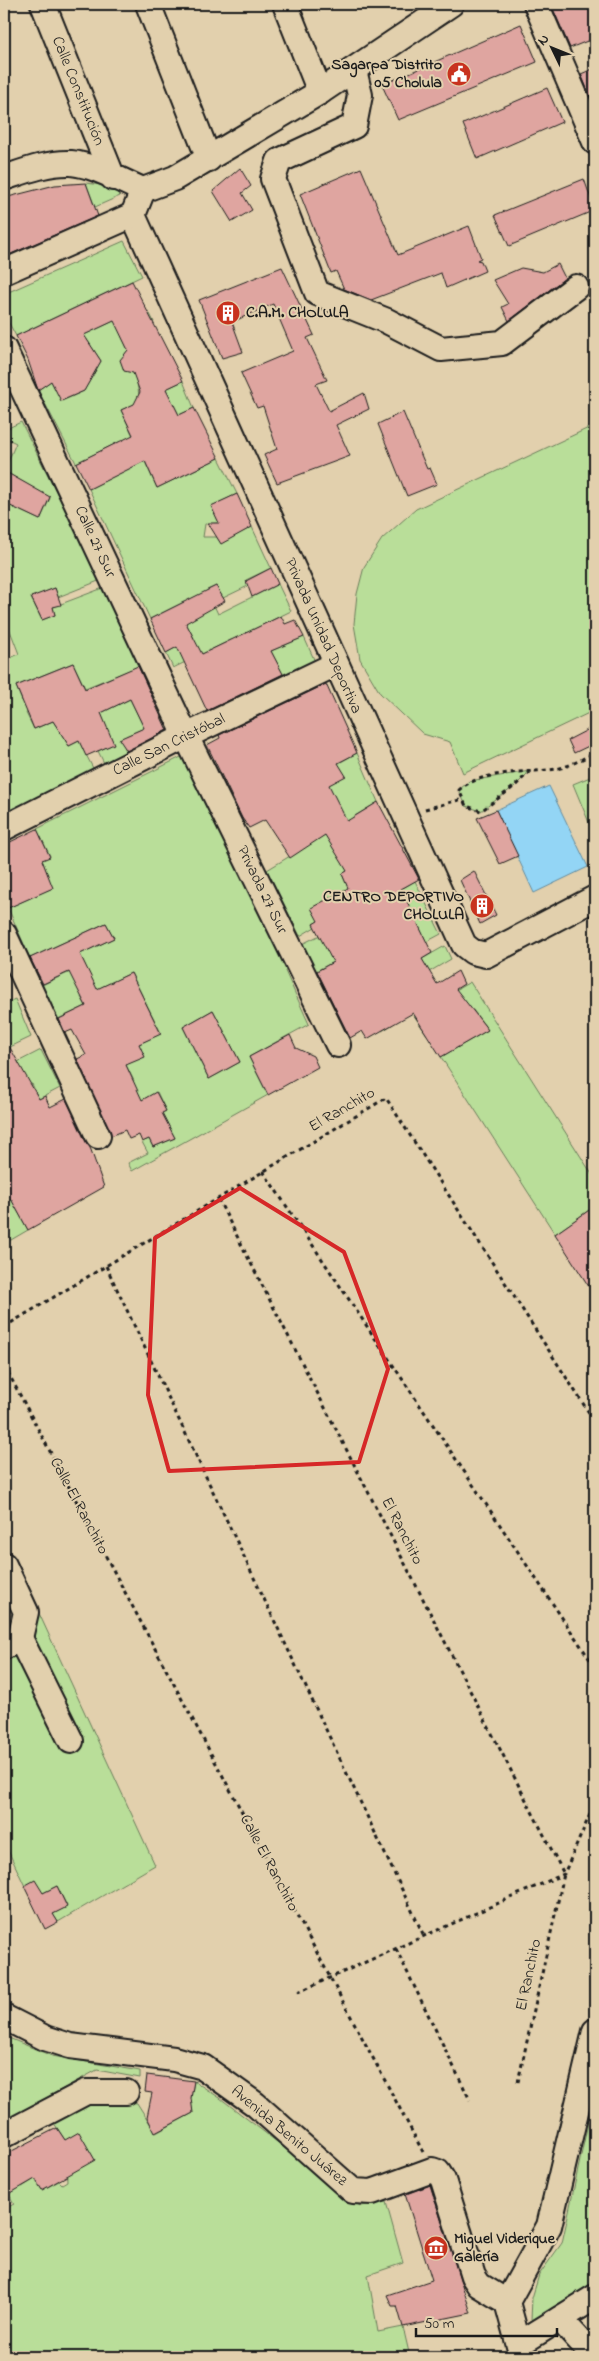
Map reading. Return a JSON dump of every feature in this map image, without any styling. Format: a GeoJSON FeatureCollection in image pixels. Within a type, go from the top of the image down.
{"type":"FeatureCollection","features":[{"type":"Feature","properties":{"kind":"street","name":"Calle Constitución"},"geometry":{"type":"LineString","coordinates":[[43,4],[113,178]]}},
{"type":"Feature","properties":{"kind":"street"},"geometry":{"type":"LineString","coordinates":[[148,4],[209,159]]}},
{"type":"Feature","properties":{"kind":"street"},"geometry":{"type":"LineString","coordinates":[[285,4],[320,92]]}},
{"type":"Feature","properties":{"kind":"street"},"geometry":{"type":"LineString","coordinates":[[4,178],[47,165],[72,163],[143,190],[175,178],[320,92],[451,4]]}},
{"type":"Feature","properties":{"kind":"street"},"geometry":{"type":"LineString","coordinates":[[536,4],[595,142]]}},
{"type":"Feature","properties":{"kind":"street"},"geometry":{"type":"LineString","coordinates":[[354,70],[360,95],[354,126],[279,161],[273,179],[317,293],[387,321],[442,349],[502,343],[576,287]]}},
{"type":"Feature","properties":{"kind":"street"},"geometry":{"type":"LineString","coordinates":[[4,272],[133,215],[143,190]]}},
{"type":"Feature","properties":{"kind":"street","name":"Privada Unidad Deportiva"},"geometry":{"type":"LineString","coordinates":[[133,215],[464,945],[474,952],[486,955],[595,898]]}},
{"type":"Feature","properties":{"kind":"street","name":"Calle 27 Sur"},"geometry":{"type":"LineString","coordinates":[[4,349],[186,736]]}},
{"type":"Feature","properties":{"kind":"street","name":"Calle San Cristóbal"},"geometry":{"type":"LineString","coordinates":[[4,828],[186,736],[336,664]]}},
{"type":"Feature","properties":{"kind":"street","name":"Privada 27 Sur"},"geometry":{"type":"LineString","coordinates":[[186,736],[338,1045]]}},
{"type":"Feature","properties":{"kind":"street"},"geometry":{"type":"LineString","coordinates":[[4,934],[98,1136]]}},
{"type":"Feature","properties":{"kind":"street"},"geometry":{"type":"LineString","coordinates":[[4,1565],[26,1612],[12,1642],[71,1741]]}},
{"type":"Feature","properties":{"kind":"street","name":"Avenida Benito Juárez"},"geometry":{"type":"LineString","coordinates":[[4,2017],[45,2038],[70,2046],[174,2059],[203,2067],[255,2104],[353,2191],[372,2192],[432,2170]]}},
{"type":"Feature","properties":{"kind":"street"},"geometry":{"type":"LineString","coordinates":[[595,2032],[549,2226],[508,2302],[520,2351],[560,2319],[595,2297]]}},
{"type":"Feature","properties":{"kind":"street"},"geometry":{"type":"LineString","coordinates":[[4,2135],[86,2092],[126,2092]]}},
{"type":"Feature","properties":{"kind":"street"},"geometry":{"type":"LineString","coordinates":[[432,2170],[438,2172],[443,2180],[473,2276],[480,2285],[508,2302]]}},
{"type":"Feature","properties":{"kind":"street"},"geometry":{"type":"LineString","coordinates":[[560,2319],[584,2345],[595,2346]]}},
{"type":"Feature","properties":{"kind":"path"},"geometry":{"type":"LineString","coordinates":[[530,771],[515,786],[481,811],[466,806],[459,790],[469,781],[530,771],[558,769],[595,753]]}},
{"type":"Feature","properties":{"kind":"path"},"geometry":{"type":"LineString","coordinates":[[404,814],[463,799]]}},
{"type":"Feature","properties":{"kind":"path","name":"El Ranchito"},"geometry":{"type":"LineString","coordinates":[[4,1327],[386,1098],[595,1422]]}},
{"type":"Feature","properties":{"kind":"path"},"geometry":{"type":"LineString","coordinates":[[264,1172],[595,1667]]}},
{"type":"Feature","properties":{"kind":"path","name":"El Ranchito"},"geometry":{"type":"LineString","coordinates":[[218,1199],[564,1874]]}},
{"type":"Feature","properties":{"kind":"path"},"geometry":{"type":"LineString","coordinates":[[106,1266],[424,1936]]}},
{"type":"Feature","properties":{"kind":"path","name":"Calle El Ranchito"},"geometry":{"type":"LineString","coordinates":[[4,1365],[432,2170]]}},
{"type":"Feature","properties":{"kind":"path","name":"El Ranchito"},"geometry":{"type":"LineString","coordinates":[[518,2082],[564,1874],[595,1804]]}},
{"type":"Feature","properties":{"kind":"path"},"geometry":{"type":"LineString","coordinates":[[298,1992],[564,1874]]}},
{"type":"Feature","properties":{"kind":"path"},"geometry":{"type":"LineString","coordinates":[[396,1948],[470,2100]]}},
{"type":"Feature","properties":{"kind":"highlighted area"},"geometry":{"type":"Polygon","coordinates":[[[240,1188],[344,1252],[388,1369],[359,1462],[169,1471],[148,1395],[155,1238],[240,1188]]]}},
{"type":"Feature","properties":{"kind":"green space"},"geometry":{"type":"Polygon","coordinates":[[[86,183],[110,186],[120,196],[95,207],[86,183]]]}},
{"type":"Feature","properties":{"kind":"green space"},"geometry":{"type":"Polygon","coordinates":[[[124,241],[142,276],[16,336],[4,314],[4,294],[124,241]]]}},
{"type":"Feature","properties":{"kind":"green space"},"geometry":{"type":"Polygon","coordinates":[[[137,310],[142,318],[150,314],[154,322],[122,337],[128,350],[123,357],[139,380],[137,383],[140,402],[121,410],[157,488],[219,458],[237,494],[212,506],[219,523],[205,524],[203,537],[217,537],[221,543],[252,527],[271,568],[246,580],[248,586],[223,598],[216,586],[207,590],[218,614],[278,584],[291,611],[240,636],[243,642],[231,640],[173,668],[166,653],[194,638],[186,623],[184,602],[150,619],[89,489],[132,467],[119,442],[76,463],[38,390],[51,381],[62,401],[84,391],[101,361],[84,335],[137,310]]]}},
{"type":"Feature","properties":{"kind":"green space"},"geometry":{"type":"Polygon","coordinates":[[[183,381],[194,408],[179,415],[166,389],[183,381]]]}},
{"type":"Feature","properties":{"kind":"green space"},"geometry":{"type":"Polygon","coordinates":[[[21,422],[101,580],[58,597],[55,588],[31,598],[42,620],[55,615],[53,607],[103,588],[140,666],[85,688],[73,663],[16,686],[22,701],[31,696],[44,706],[26,713],[34,729],[53,721],[69,746],[79,741],[95,772],[4,818],[4,661],[19,654],[6,620],[4,620],[4,503],[40,520],[50,498],[4,471],[16,443],[4,437],[4,430],[21,422]]]}},
{"type":"Feature","properties":{"kind":"green space"},"geometry":{"type":"Polygon","coordinates":[[[595,425],[595,710],[463,773],[450,742],[423,734],[380,693],[360,659],[354,624],[357,594],[364,567],[382,539],[416,509],[595,425]]]}},
{"type":"Feature","properties":{"kind":"green space"},"geometry":{"type":"Polygon","coordinates":[[[304,637],[317,666],[286,681],[271,651],[304,637]]]}},
{"type":"Feature","properties":{"kind":"green space"},"geometry":{"type":"Polygon","coordinates":[[[130,699],[144,728],[126,736],[125,749],[130,755],[106,767],[98,751],[111,745],[101,713],[130,699]]]}},
{"type":"Feature","properties":{"kind":"green space"},"geometry":{"type":"Polygon","coordinates":[[[357,753],[378,802],[353,817],[367,859],[342,874],[348,888],[313,924],[315,927],[300,936],[267,870],[323,836],[349,825],[299,785],[357,753]]]}},
{"type":"Feature","properties":{"kind":"green space"},"geometry":{"type":"Polygon","coordinates":[[[185,755],[289,968],[285,971],[309,1024],[249,1057],[268,1095],[132,1171],[128,1163],[148,1153],[142,1142],[149,1139],[153,1147],[175,1138],[162,1113],[166,1111],[157,1092],[142,1100],[127,1085],[134,1081],[126,1065],[139,1044],[161,1033],[131,973],[81,997],[86,1006],[58,1019],[42,985],[85,965],[80,954],[114,938],[106,923],[30,958],[8,908],[52,888],[42,860],[50,856],[37,829],[185,755]],[[213,1010],[183,1027],[209,1079],[240,1062],[213,1010]]]}},
{"type":"Feature","properties":{"kind":"green space"},"geometry":{"type":"Polygon","coordinates":[[[530,771],[515,786],[481,811],[466,806],[459,790],[469,781],[530,771]]]}},
{"type":"Feature","properties":{"kind":"green space"},"geometry":{"type":"Polygon","coordinates":[[[595,775],[595,837],[573,784],[595,775]]]}},
{"type":"Feature","properties":{"kind":"green space"},"geometry":{"type":"Polygon","coordinates":[[[415,881],[441,934],[385,964],[371,985],[392,1025],[382,1031],[356,982],[327,998],[320,984],[355,963],[392,957],[425,939],[413,914],[398,891],[415,881]]]}},
{"type":"Feature","properties":{"kind":"green space"},"geometry":{"type":"Polygon","coordinates":[[[320,935],[333,962],[314,972],[302,944],[320,935]]]}},
{"type":"Feature","properties":{"kind":"green space"},"geometry":{"type":"Polygon","coordinates":[[[445,946],[451,959],[429,972],[422,959],[445,946]]]}},
{"type":"Feature","properties":{"kind":"green space"},"geometry":{"type":"Polygon","coordinates":[[[470,982],[595,1179],[595,1206],[555,1234],[441,1057],[488,1030],[473,1010],[427,1035],[413,1014],[470,982]]]}},
{"type":"Feature","properties":{"kind":"green space"},"geometry":{"type":"Polygon","coordinates":[[[15,999],[31,1037],[10,1047],[8,1044],[4,1047],[4,1004],[15,999]]]}},
{"type":"Feature","properties":{"kind":"green space"},"geometry":{"type":"Polygon","coordinates":[[[41,1050],[60,1088],[39,1099],[32,1084],[4,1098],[4,1069],[41,1050]]]}},
{"type":"Feature","properties":{"kind":"green space"},"geometry":{"type":"Polygon","coordinates":[[[11,1199],[28,1230],[4,1244],[4,1202],[11,1199]]]}},
{"type":"Feature","properties":{"kind":"green space"},"geometry":{"type":"Polygon","coordinates":[[[37,1609],[155,1865],[58,1922],[53,1914],[67,1906],[57,1886],[31,1899],[4,1842],[4,1662],[13,1656],[37,1609]]]}},
{"type":"Feature","properties":{"kind":"green space"},"geometry":{"type":"Polygon","coordinates":[[[4,2036],[52,2056],[140,2071],[140,2078],[97,2070],[4,2121],[6,2056],[4,2036]]]}},
{"type":"Feature","properties":{"kind":"green space"},"geometry":{"type":"Polygon","coordinates":[[[194,2081],[220,2098],[360,2206],[386,2202],[403,2263],[368,2275],[378,2332],[403,2327],[410,2357],[4,2357],[4,2216],[6,2214],[4,2209],[14,2204],[9,2194],[17,2189],[4,2167],[4,2147],[9,2152],[6,2154],[22,2187],[35,2179],[42,2190],[59,2181],[62,2184],[67,2181],[65,2140],[52,2120],[93,2097],[137,2103],[156,2133],[193,2113],[182,2098],[191,2098],[194,2081]]]}},
{"type":"Feature","properties":{"kind":"green space"},"geometry":{"type":"Polygon","coordinates":[[[595,2091],[595,2291],[537,2328],[531,2320],[532,2298],[539,2275],[562,2243],[595,2091]]]}},
{"type":"Feature","properties":{"kind":"water"},"geometry":{"type":"Polygon","coordinates":[[[549,786],[588,867],[534,893],[496,810],[549,786]]]}},
{"type":"Feature","properties":{"kind":"building"},"geometry":{"type":"Polygon","coordinates":[[[551,4],[592,4],[595,11],[595,38],[570,48],[551,4]]]}},
{"type":"Feature","properties":{"kind":"building","name":"Sagarpa Distrito 05 Cholula"},"geometry":{"type":"Polygon","coordinates":[[[521,24],[537,62],[398,120],[382,85],[521,24]]]}},
{"type":"Feature","properties":{"kind":"building"},"geometry":{"type":"Polygon","coordinates":[[[595,68],[595,108],[581,74],[595,68]]]}},
{"type":"Feature","properties":{"kind":"building","name":"Sagarpa Distrito 05 Cholula"},"geometry":{"type":"Polygon","coordinates":[[[547,88],[562,122],[477,159],[463,124],[547,88]]]}},
{"type":"Feature","properties":{"kind":"building"},"geometry":{"type":"Polygon","coordinates":[[[240,168],[251,186],[242,193],[252,210],[232,222],[213,191],[240,168]]]}},
{"type":"Feature","properties":{"kind":"building"},"geometry":{"type":"Polygon","coordinates":[[[361,168],[398,255],[469,226],[481,258],[477,260],[481,261],[485,271],[446,288],[441,273],[371,300],[344,289],[336,271],[331,273],[300,194],[361,168]]]}},
{"type":"Feature","properties":{"kind":"building"},"geometry":{"type":"Polygon","coordinates":[[[584,179],[595,210],[509,246],[495,215],[584,179]]]}},
{"type":"Feature","properties":{"kind":"building"},"geometry":{"type":"Polygon","coordinates":[[[86,183],[98,216],[4,257],[4,198],[55,185],[86,183]]]}},
{"type":"Feature","properties":{"kind":"building"},"geometry":{"type":"Polygon","coordinates":[[[558,264],[565,278],[509,321],[502,307],[508,304],[493,280],[521,268],[543,272],[558,264]]]}},
{"type":"Feature","properties":{"kind":"building"},"geometry":{"type":"Polygon","coordinates":[[[282,267],[314,335],[307,338],[327,380],[316,384],[329,411],[364,393],[369,409],[336,425],[350,456],[277,483],[264,455],[277,449],[263,406],[257,408],[241,373],[293,351],[273,304],[232,322],[243,352],[222,358],[199,300],[282,267]]]}},
{"type":"Feature","properties":{"kind":"building"},"geometry":{"type":"Polygon","coordinates":[[[132,281],[183,381],[166,389],[179,415],[194,408],[219,458],[157,488],[145,461],[89,489],[76,463],[133,435],[121,410],[134,404],[140,392],[133,373],[124,371],[120,360],[128,350],[114,321],[84,335],[101,361],[84,391],[61,401],[51,381],[38,390],[28,360],[16,336],[132,281]]]}},
{"type":"Feature","properties":{"kind":"building"},"geometry":{"type":"Polygon","coordinates":[[[403,412],[427,469],[430,468],[437,484],[407,496],[378,424],[403,412]]]}},
{"type":"Feature","properties":{"kind":"building"},"geometry":{"type":"Polygon","coordinates":[[[4,471],[50,497],[40,520],[4,503],[4,471]]]}},
{"type":"Feature","properties":{"kind":"building"},"geometry":{"type":"Polygon","coordinates":[[[237,494],[252,527],[221,544],[208,523],[219,523],[211,506],[237,494]]]}},
{"type":"Feature","properties":{"kind":"building"},"geometry":{"type":"Polygon","coordinates":[[[271,568],[278,584],[252,597],[246,581],[271,568]]]}},
{"type":"Feature","properties":{"kind":"building"},"geometry":{"type":"Polygon","coordinates":[[[216,586],[225,601],[186,623],[202,654],[281,616],[285,624],[295,620],[304,637],[271,651],[283,674],[207,711],[177,647],[166,653],[150,619],[216,586]]]}},
{"type":"Feature","properties":{"kind":"building"},"geometry":{"type":"Polygon","coordinates":[[[55,588],[61,605],[53,607],[55,615],[42,620],[31,597],[55,588]]]}},
{"type":"Feature","properties":{"kind":"building"},"geometry":{"type":"Polygon","coordinates":[[[73,663],[85,689],[138,666],[167,730],[127,751],[119,739],[144,728],[130,699],[101,713],[114,744],[86,756],[79,741],[69,746],[53,721],[34,729],[16,686],[73,663]]]}},
{"type":"Feature","properties":{"kind":"building"},"geometry":{"type":"Polygon","coordinates":[[[326,684],[357,753],[338,763],[346,776],[329,785],[347,821],[378,802],[419,879],[401,889],[432,953],[422,959],[437,984],[458,971],[464,984],[456,989],[488,1030],[441,1057],[413,1013],[367,1039],[362,1031],[350,1038],[317,971],[333,962],[313,924],[318,921],[311,908],[348,888],[342,874],[347,871],[325,835],[290,858],[265,820],[249,828],[242,818],[207,745],[220,738],[219,735],[326,684]]]}},
{"type":"Feature","properties":{"kind":"building"},"geometry":{"type":"Polygon","coordinates":[[[595,726],[595,743],[574,753],[568,740],[595,726]]]}},
{"type":"Feature","properties":{"kind":"building","name":"CENTRO DEPORTIVO CHOLULA"},"geometry":{"type":"Polygon","coordinates":[[[496,810],[518,856],[500,864],[477,818],[496,810]]]}},
{"type":"Feature","properties":{"kind":"building"},"geometry":{"type":"Polygon","coordinates":[[[37,829],[50,857],[42,860],[53,888],[8,908],[4,898],[4,845],[37,829]]]}},
{"type":"Feature","properties":{"kind":"building","name":"CENTRO DEPORTIVO CHOLULA"},"geometry":{"type":"Polygon","coordinates":[[[474,871],[496,915],[480,924],[460,880],[474,871]]]}},
{"type":"Feature","properties":{"kind":"building"},"geometry":{"type":"Polygon","coordinates":[[[106,923],[114,938],[80,954],[97,989],[131,973],[161,1034],[139,1044],[145,1057],[126,1065],[142,1100],[156,1092],[166,1111],[162,1113],[175,1138],[153,1147],[149,1139],[142,1142],[139,1135],[129,1139],[125,1130],[111,1136],[77,1059],[86,1055],[72,1030],[65,1033],[59,1019],[86,1006],[69,972],[43,984],[30,958],[106,923]]]}},
{"type":"Feature","properties":{"kind":"building"},"geometry":{"type":"Polygon","coordinates":[[[213,1010],[240,1062],[209,1079],[183,1027],[213,1010]]]}},
{"type":"Feature","properties":{"kind":"building"},"geometry":{"type":"Polygon","coordinates":[[[290,1035],[296,1048],[313,1056],[318,1067],[268,1095],[249,1057],[290,1035]]]}},
{"type":"Feature","properties":{"kind":"building"},"geometry":{"type":"Polygon","coordinates":[[[4,1037],[39,1099],[45,1096],[50,1107],[66,1099],[91,1150],[104,1187],[28,1230],[11,1199],[4,1202],[4,1037]]]}},
{"type":"Feature","properties":{"kind":"building"},"geometry":{"type":"Polygon","coordinates":[[[595,1206],[595,1296],[555,1234],[595,1206]]]}},
{"type":"Feature","properties":{"kind":"building"},"geometry":{"type":"Polygon","coordinates":[[[35,1880],[43,1893],[57,1886],[67,1907],[53,1914],[58,1922],[45,1929],[24,1886],[35,1880]]]}},
{"type":"Feature","properties":{"kind":"building"},"geometry":{"type":"Polygon","coordinates":[[[147,2075],[194,2081],[191,2098],[193,2113],[155,2133],[147,2117],[152,2093],[145,2092],[147,2075]]]}},
{"type":"Feature","properties":{"kind":"building"},"geometry":{"type":"Polygon","coordinates":[[[57,2128],[65,2140],[79,2132],[95,2160],[42,2190],[35,2179],[4,2197],[4,2155],[57,2128]]]}},
{"type":"Feature","properties":{"kind":"building","name":"Miguel Viderique Galería"},"geometry":{"type":"Polygon","coordinates":[[[430,2185],[471,2313],[403,2327],[397,2306],[392,2306],[387,2295],[432,2280],[405,2194],[430,2185]]]}},
{"type":"Feature","properties":{"kind":"place","name":"Sagarpa Distrito 05 Cholula"},"geometry":{"type":"Point","coordinates":[459,74]}},
{"type":"Feature","properties":{"kind":"place","name":"C.A.M. CHOLULA"},"geometry":{"type":"Point","coordinates":[228,313]}},
{"type":"Feature","properties":{"kind":"place","name":"CENTRO DEPORTIVO CHOLULA"},"geometry":{"type":"Point","coordinates":[482,906]}},
{"type":"Feature","properties":{"kind":"place","name":"Miguel Viderique Galería"},"geometry":{"type":"Point","coordinates":[436,2248]}}]}
